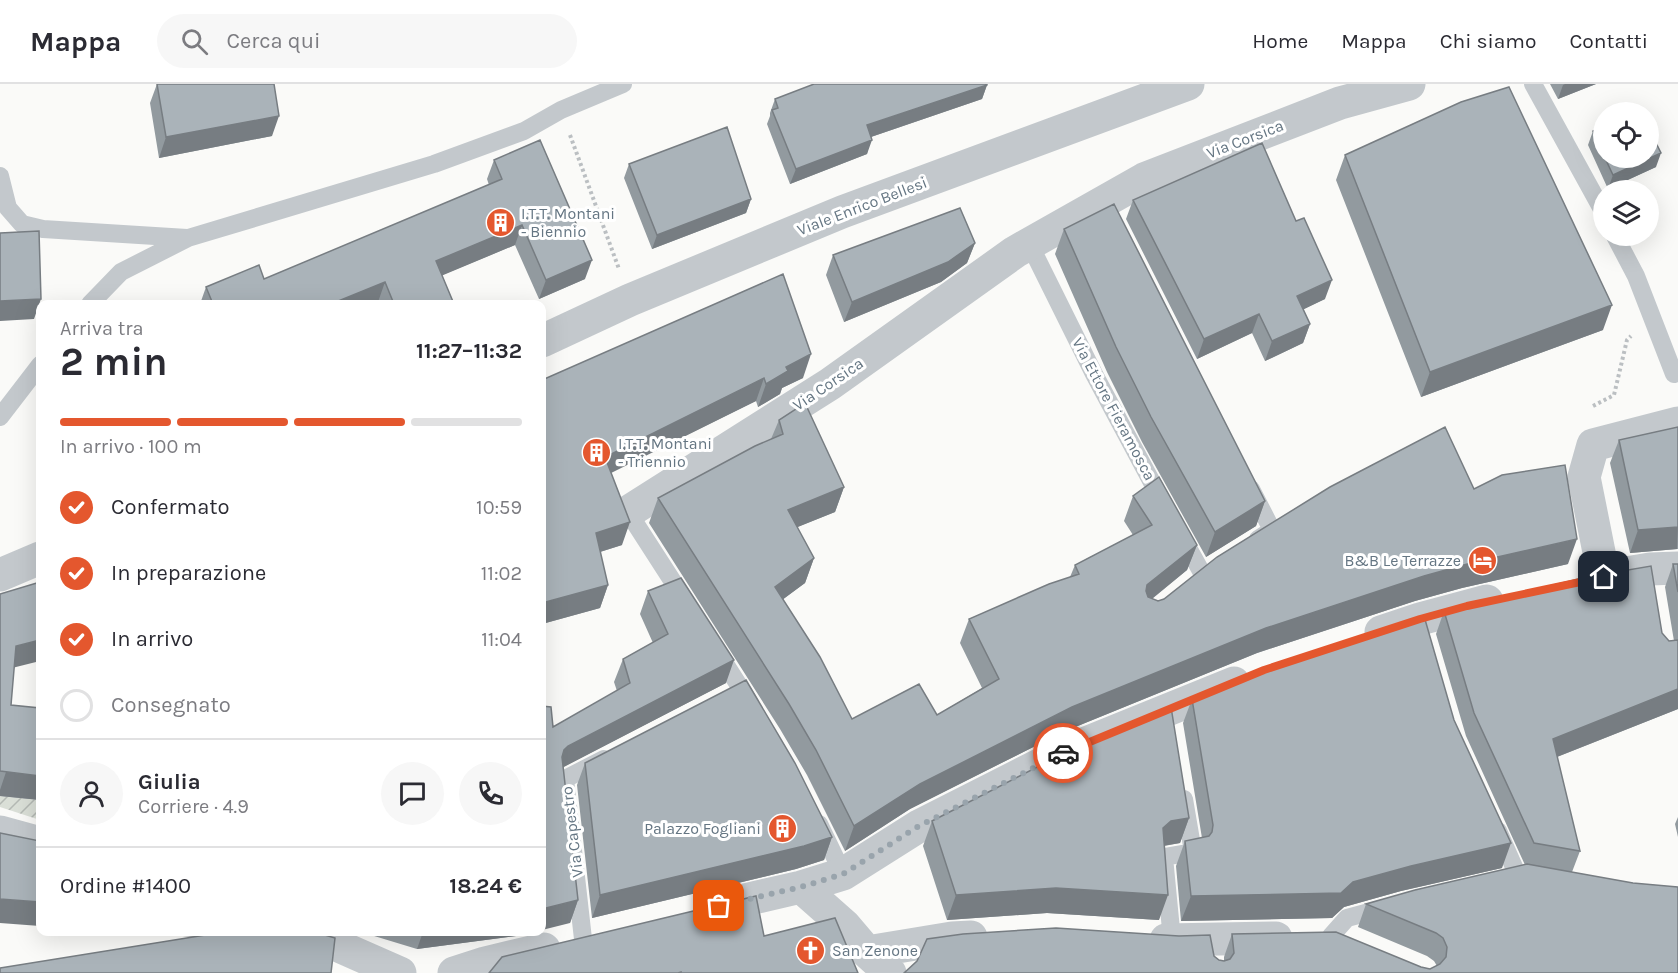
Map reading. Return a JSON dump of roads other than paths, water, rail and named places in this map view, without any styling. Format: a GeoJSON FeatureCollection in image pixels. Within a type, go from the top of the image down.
{"type":"FeatureCollection","features":[{"type":"Feature","properties":{"kind":"street","name":"Viale Enrico Bellesi"},"geometry":{"type":"LineString","coordinates":[[546,339],[630,300],[842,212],[1188,84]]}},
{"type":"Feature","properties":{"kind":"street","name":"Via Corsica"},"geometry":{"type":"LineString","coordinates":[[628,512],[830,384],[1029,243],[1106,208],[1144,179],[1340,103],[1409,84]]}},
{"type":"Feature","properties":{"kind":"street"},"geometry":{"type":"LineString","coordinates":[[1660,574],[1589,579],[1584,477],[1593,445],[1678,423]]}},
{"type":"Feature","properties":{"kind":"street"},"geometry":{"type":"LineString","coordinates":[[0,575],[36,560]]}},
{"type":"Feature","properties":{"kind":"street"},"geometry":{"type":"LineString","coordinates":[[1353,641],[1423,630],[1521,594]]}},
{"type":"Feature","properties":{"kind":"street"},"geometry":{"type":"LineString","coordinates":[[685,915],[801,887],[843,874],[919,826],[1071,749],[1171,720],[1264,670]]}},
{"type":"Feature","properties":{"kind":"street"},"geometry":{"type":"LineString","coordinates":[[0,832],[36,842]]}},
{"type":"Feature","properties":{"kind":"street"},"geometry":{"type":"LineString","coordinates":[[801,887],[843,925],[879,963],[952,938],[1005,935]]}},
{"type":"Feature","properties":{"kind":"street"},"geometry":{"type":"LineString","coordinates":[[454,973],[485,968],[617,931]]}},
{"type":"Feature","properties":{"kind":"street"},"geometry":{"type":"LineString","coordinates":[[311,936],[400,973]]}},
{"type":"Feature","properties":{"kind":"street"},"geometry":{"type":"LineString","coordinates":[[1138,938],[1172,940],[1212,951],[1331,936],[1361,948]]}},
{"type":"Feature","properties":{"kind":"lane"},"geometry":{"type":"LineString","coordinates":[[94,300],[121,272],[188,238],[434,164],[524,131],[561,110],[623,84]]}},
{"type":"Feature","properties":{"kind":"lane"},"geometry":{"type":"LineString","coordinates":[[1533,84],[1593,193]]}},
{"type":"Feature","properties":{"kind":"lane"},"geometry":{"type":"LineString","coordinates":[[0,176],[8,208],[22,224],[42,229],[188,238]]}},
{"type":"Feature","properties":{"kind":"lane","name":"Via Ettore Fieramosca"},"geometry":{"type":"LineString","coordinates":[[1029,243],[1172,520],[1207,570],[1184,587]]}},
{"type":"Feature","properties":{"kind":"lane"},"geometry":{"type":"LineString","coordinates":[[1620,246],[1636,276],[1674,374]]}},
{"type":"Feature","properties":{"kind":"lane"},"geometry":{"type":"LineString","coordinates":[[0,417],[36,370]]}},
{"type":"Feature","properties":{"kind":"lane"},"geometry":{"type":"LineString","coordinates":[[1242,548],[1272,530],[1245,477]]}},
{"type":"Feature","properties":{"kind":"lane","name":"Via Corsica"},"geometry":{"type":"LineString","coordinates":[[628,512],[697,620]]}},
{"type":"Feature","properties":{"kind":"lane"},"geometry":{"type":"LineString","coordinates":[[710,639],[760,719]]}},
{"type":"Feature","properties":{"kind":"lane"},"geometry":{"type":"LineString","coordinates":[[720,699],[741,688]]}},
{"type":"Feature","properties":{"kind":"lane","name":"Via Capestro"},"geometry":{"type":"LineString","coordinates":[[583,939],[565,779],[617,753]]}},
{"type":"Feature","properties":{"kind":"lane"},"geometry":{"type":"LineString","coordinates":[[1172,940],[1164,857],[1193,852],[1182,786]]}},
{"type":"Feature","properties":{"kind":"lane"},"geometry":{"type":"LineString","coordinates":[[811,810],[843,874]]}},
{"type":"Feature","properties":{"kind":"lane"},"geometry":{"type":"LineString","coordinates":[[1489,813],[1518,876]]}},
{"type":"Feature","properties":{"kind":"lane"},"geometry":{"type":"LineString","coordinates":[[1496,881],[1518,876],[1540,880]]}},
{"type":"Feature","properties":{"kind":"lane"},"geometry":{"type":"LineString","coordinates":[[1331,936],[1347,918],[1404,902]]}},
{"type":"Feature","properties":{"kind":"place","name":"I.T.T. Montani - Biennio"},"geometry":{"type":"Point","coordinates":[500,222]}},
{"type":"Feature","properties":{"kind":"place","name":"I.T.T. Montani - Triennio"},"geometry":{"type":"Point","coordinates":[597,452]}},
{"type":"Feature","properties":{"kind":"place","name":"B&B Le Terrazze"},"geometry":{"type":"Point","coordinates":[1482,560]}},
{"type":"Feature","properties":{"kind":"place","name":"Palazzo Fogliani"},"geometry":{"type":"Point","coordinates":[782,828]}},
{"type":"Feature","properties":{"kind":"place","name":"San Zenone"},"geometry":{"type":"Point","coordinates":[811,950]}}]}
